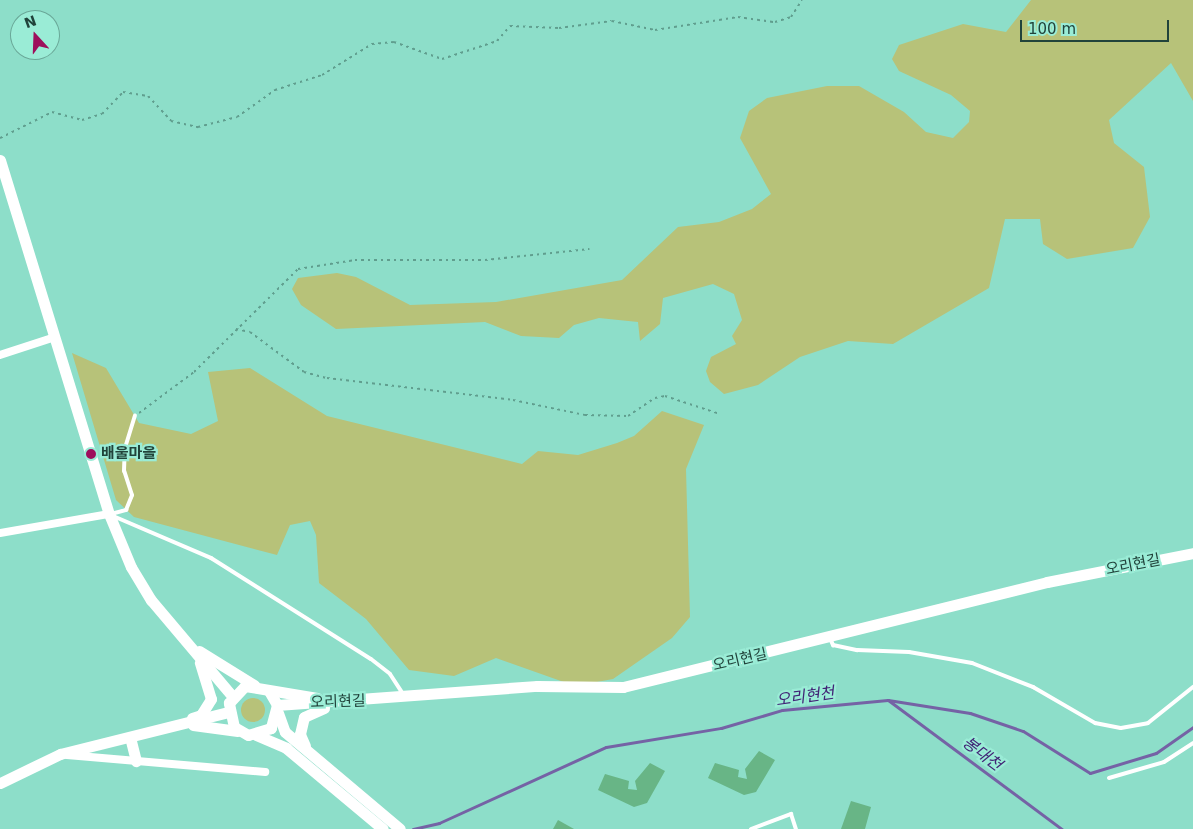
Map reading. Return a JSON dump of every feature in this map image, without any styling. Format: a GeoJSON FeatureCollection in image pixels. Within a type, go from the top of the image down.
{"type":"FeatureCollection","features":[{"type":"Feature","properties":{"kind":"street"},"geometry":{"type":"LineString","coordinates":[[0,160],[109,514],[151,600],[194,647],[232,696]]}},
{"type":"Feature","properties":{"kind":"street"},"geometry":{"type":"LineString","coordinates":[[0,355],[55,337]]}},
{"type":"Feature","properties":{"kind":"street"},"geometry":{"type":"LineString","coordinates":[[0,532],[109,514]]}},
{"type":"Feature","properties":{"kind":"street","name":"오리현길"},"geometry":{"type":"LineString","coordinates":[[278,709],[537,686],[623,687],[830,638],[1047,582],[1193,553]]}},
{"type":"Feature","properties":{"kind":"street"},"geometry":{"type":"LineString","coordinates":[[194,647],[254,685],[269,691],[351,703]]}},
{"type":"Feature","properties":{"kind":"street"},"geometry":{"type":"LineString","coordinates":[[168,728],[201,714],[211,699],[194,647]]}},
{"type":"Feature","properties":{"kind":"street"},"geometry":{"type":"LineString","coordinates":[[240,732],[228,712],[232,696],[254,685]]}},
{"type":"Feature","properties":{"kind":"street"},"geometry":{"type":"LineString","coordinates":[[269,691],[278,709],[285,732],[309,752],[383,829]]}},
{"type":"Feature","properties":{"kind":"street"},"geometry":{"type":"LineString","coordinates":[[309,752],[300,734],[304,717],[314,710],[351,703]]}},
{"type":"Feature","properties":{"kind":"street"},"geometry":{"type":"LineString","coordinates":[[256,735],[271,728],[278,709]]}},
{"type":"Feature","properties":{"kind":"street"},"geometry":{"type":"LineString","coordinates":[[0,783],[60,754],[228,712]]}},
{"type":"Feature","properties":{"kind":"street"},"geometry":{"type":"LineString","coordinates":[[168,728],[215,726],[274,740],[400,829]]}},
{"type":"Feature","properties":{"kind":"street"},"geometry":{"type":"LineString","coordinates":[[130,737],[136,760]]}},
{"type":"Feature","properties":{"kind":"street"},"geometry":{"type":"LineString","coordinates":[[60,754],[265,772]]}},
{"type":"Feature","properties":{"kind":"lane"},"geometry":{"type":"LineString","coordinates":[[109,514],[126,510],[132,495],[125,463],[135,416]]}},
{"type":"Feature","properties":{"kind":"lane"},"geometry":{"type":"LineString","coordinates":[[109,514],[211,558],[371,659],[390,674],[405,698]]}},
{"type":"Feature","properties":{"kind":"lane"},"geometry":{"type":"LineString","coordinates":[[830,638],[833,645],[857,650],[909,652],[972,663],[1033,687],[1095,723],[1121,728],[1148,723],[1193,686]]}},
{"type":"Feature","properties":{"kind":"lane"},"geometry":{"type":"LineString","coordinates":[[1109,778],[1164,762],[1193,743]]}},
{"type":"Feature","properties":{"kind":"lane"},"geometry":{"type":"LineString","coordinates":[[751,829],[791,814],[796,829]]}},
{"type":"Feature","properties":{"kind":"path"},"geometry":{"type":"LineString","coordinates":[[0,138],[52,112],[82,120],[102,114],[123,92],[148,96],[171,121],[198,127],[230,119],[275,90],[322,76],[372,44],[394,42],[442,58],[497,41],[510,26],[559,28],[612,21],[655,30],[738,17],[775,22],[791,17],[802,0]]}},
{"type":"Feature","properties":{"kind":"path"},"geometry":{"type":"LineString","coordinates":[[135,416],[194,372],[282,281],[298,268],[320,263],[485,260],[589,249]]}},
{"type":"Feature","properties":{"kind":"path"},"geometry":{"type":"LineString","coordinates":[[236,329],[250,332],[304,372],[327,378],[512,400],[584,415],[628,416],[655,398],[665,396],[717,413]]}},
{"type":"Feature","properties":{"kind":"green space"},"geometry":{"type":"Polygon","coordinates":[[[1031,0],[1193,0],[1193,101],[1171,63],[1109,120],[1114,143],[1144,167],[1150,217],[1133,248],[1067,259],[1043,244],[1040,219],[1005,219],[989,288],[893,344],[848,341],[800,357],[758,385],[724,394],[710,382],[706,371],[711,357],[736,344],[732,336],[742,320],[734,294],[713,284],[663,298],[660,324],[640,341],[638,322],[599,318],[574,325],[559,338],[521,336],[485,322],[336,329],[301,305],[292,289],[298,278],[337,273],[356,277],[410,305],[496,302],[622,280],[678,227],[719,222],[752,209],[771,194],[740,138],[749,111],[767,98],[827,86],[859,86],[904,112],[926,132],[953,138],[969,122],[970,111],[951,95],[899,71],[892,59],[899,45],[963,24],[1006,32],[1031,0]]]}},
{"type":"Feature","properties":{"kind":"green space"},"geometry":{"type":"Polygon","coordinates":[[[72,353],[106,368],[139,423],[191,434],[218,421],[208,372],[250,368],[327,416],[522,464],[538,451],[578,455],[617,443],[634,436],[662,411],[704,425],[686,469],[690,617],[672,638],[613,679],[575,686],[496,658],[454,676],[409,670],[366,619],[319,583],[316,535],[310,521],[290,525],[277,555],[134,517],[116,500],[72,353]]]}},
{"type":"Feature","properties":{"kind":"green space"},"geometry":{"type":"Polygon","coordinates":[[[253,698],[262,701],[265,710],[262,719],[253,722],[244,719],[241,710],[244,701],[253,698]]]}},
{"type":"Feature","properties":{"kind":"building"},"geometry":{"type":"Polygon","coordinates":[[[759,751],[775,760],[756,792],[744,795],[708,778],[715,763],[739,770],[738,777],[747,779],[745,769],[759,751]]]}},
{"type":"Feature","properties":{"kind":"building"},"geometry":{"type":"Polygon","coordinates":[[[650,763],[665,771],[647,803],[634,807],[598,790],[605,774],[629,781],[628,789],[637,790],[635,781],[650,763]]]}},
{"type":"Feature","properties":{"kind":"building"},"geometry":{"type":"Polygon","coordinates":[[[851,801],[871,807],[865,829],[841,829],[851,801]]]}},
{"type":"Feature","properties":{"kind":"building"},"geometry":{"type":"Polygon","coordinates":[[[558,820],[574,829],[553,829],[558,820]]]}},
{"type":"Feature","properties":{"kind":"waterway","name":"봉대천"},"geometry":{"type":"LineString","coordinates":[[888,700],[1062,829]]}},
{"type":"Feature","properties":{"kind":"waterway","name":"오리현천"},"geometry":{"type":"LineString","coordinates":[[413,829],[439,823],[606,747],[721,728],[782,710],[888,700],[970,713],[1023,731],[1090,773],[1156,753],[1193,727]]}},
{"type":"Feature","properties":{"kind":"place","name":"배울마을"},"geometry":{"type":"Point","coordinates":[91,454]}}]}
